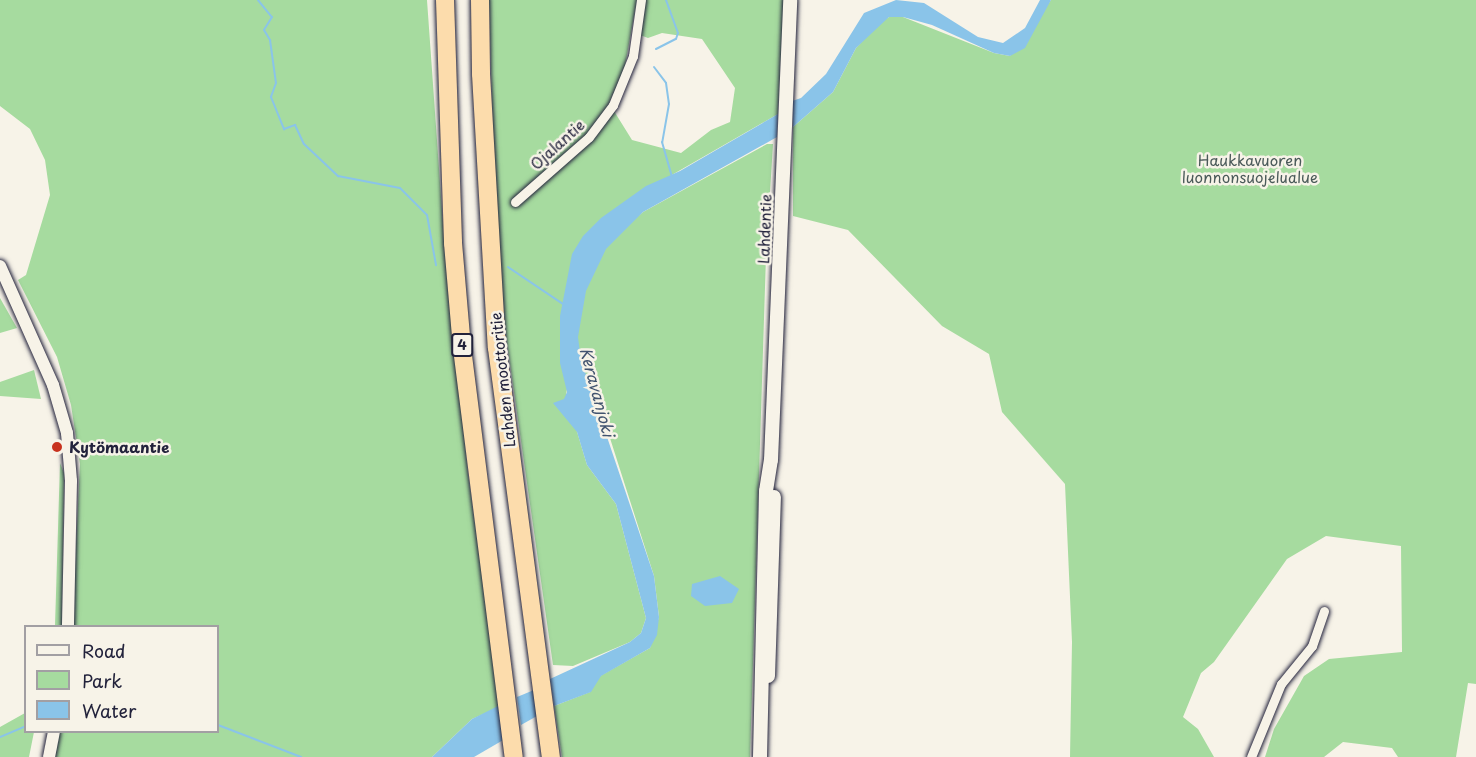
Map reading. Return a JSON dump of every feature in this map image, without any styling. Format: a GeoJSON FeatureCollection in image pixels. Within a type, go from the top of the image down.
{"type":"FeatureCollection","features":[{"type":"Feature","properties":{"kind":"highway","name":"4"},"geometry":{"type":"LineString","coordinates":[[445,0],[453,243],[461,337],[503,688],[514,757]]}},
{"type":"Feature","properties":{"kind":"highway","name":"Lahden moottoritie"},"geometry":{"type":"LineString","coordinates":[[480,0],[480,74],[497,348],[538,674],[551,757]]}},
{"type":"Feature","properties":{"kind":"main road","name":"Lahdentie"},"geometry":{"type":"LineString","coordinates":[[760,752],[766,615],[765,491],[771,460],[790,0]]}},
{"type":"Feature","properties":{"kind":"street","name":"Ojalantie"},"geometry":{"type":"LineString","coordinates":[[515,202],[589,137],[613,105],[633,56],[641,0]]}},
{"type":"Feature","properties":{"kind":"street"},"geometry":{"type":"LineString","coordinates":[[0,266],[49,375],[67,433],[70,481],[68,625]]}},
{"type":"Feature","properties":{"kind":"street"},"geometry":{"type":"LineString","coordinates":[[1251,757],[1281,684],[1312,646],[1324,611]]}},
{"type":"Feature","properties":{"kind":"street"},"geometry":{"type":"LineString","coordinates":[[49,757],[54,733]]}},
{"type":"Feature","properties":{"kind":"green space"},"geometry":{"type":"Polygon","coordinates":[[[0,0],[427,0],[445,253],[468,473],[500,707],[472,719],[432,757],[53,757],[59,733],[219,733],[219,625],[72,625],[80,464],[71,405],[57,357],[18,280],[26,275],[50,195],[45,160],[30,129],[0,106],[0,0]]]}},
{"type":"Feature","properties":{"kind":"green space"},"geometry":{"type":"Polygon","coordinates":[[[489,0],[637,0],[624,71],[609,103],[632,140],[681,153],[711,130],[730,122],[735,88],[702,39],[662,33],[648,38],[640,35],[644,0],[784,0],[778,114],[670,176],[594,230],[566,395],[587,465],[616,504],[646,618],[641,633],[630,642],[573,666],[553,665],[506,336],[495,203],[489,0]]]}},
{"type":"Feature","properties":{"kind":"green space","name":"Haukkavuoren luonnonsuojelualue"},"geometry":{"type":"Polygon","coordinates":[[[1051,0],[1476,0],[1476,684],[1468,683],[1456,757],[1398,757],[1392,748],[1343,742],[1324,757],[1265,757],[1274,729],[1304,676],[1329,659],[1402,652],[1401,546],[1326,536],[1287,559],[1214,662],[1201,673],[1183,717],[1198,729],[1214,757],[1070,757],[1072,642],[1065,484],[1002,412],[989,354],[942,326],[848,230],[793,216],[793,127],[833,92],[856,48],[878,24],[889,17],[903,17],[994,53],[1010,56],[1051,0]]]}},
{"type":"Feature","properties":{"kind":"green space"},"geometry":{"type":"Polygon","coordinates":[[[767,144],[773,144],[766,256],[750,757],[562,757],[554,706],[590,692],[600,676],[650,648],[659,617],[654,576],[609,435],[573,344],[593,254],[643,212],[767,144]]]}},
{"type":"Feature","properties":{"kind":"green space"},"geometry":{"type":"Polygon","coordinates":[[[0,298],[17,328],[0,333],[0,298]]]}},
{"type":"Feature","properties":{"kind":"green space"},"geometry":{"type":"Polygon","coordinates":[[[34,370],[41,399],[0,396],[0,382],[34,370]]]}},
{"type":"Feature","properties":{"kind":"green space"},"geometry":{"type":"Polygon","coordinates":[[[60,463],[64,473],[62,625],[55,625],[60,463]]]}},
{"type":"Feature","properties":{"kind":"green space"},"geometry":{"type":"Polygon","coordinates":[[[24,714],[24,733],[34,733],[29,757],[0,757],[0,727],[24,714]]]}},
{"type":"Feature","properties":{"kind":"water"},"geometry":{"type":"Polygon","coordinates":[[[896,0],[924,3],[978,37],[1003,43],[1025,28],[1040,0],[1051,0],[1025,48],[1010,56],[994,53],[932,25],[903,17],[889,17],[856,48],[833,92],[793,127],[792,101],[801,98],[826,74],[864,13],[896,0]]]}},
{"type":"Feature","properties":{"kind":"water"},"geometry":{"type":"Polygon","coordinates":[[[778,114],[777,137],[643,212],[606,249],[586,291],[578,337],[581,360],[654,576],[659,617],[657,635],[650,648],[601,676],[591,692],[554,706],[550,679],[630,642],[641,633],[646,618],[616,504],[587,465],[577,432],[553,403],[564,399],[567,392],[560,363],[560,316],[572,254],[583,236],[601,218],[646,186],[680,171],[778,114]]]}},
{"type":"Feature","properties":{"kind":"water"},"geometry":{"type":"Polygon","coordinates":[[[720,576],[739,589],[732,603],[705,606],[691,596],[692,584],[720,576]]]}},
{"type":"Feature","properties":{"kind":"water"},"geometry":{"type":"Polygon","coordinates":[[[534,690],[537,716],[521,725],[517,697],[534,690]]]}},
{"type":"Feature","properties":{"kind":"water"},"geometry":{"type":"Polygon","coordinates":[[[500,705],[505,739],[474,757],[432,757],[472,719],[500,705]]]}},
{"type":"Feature","properties":{"kind":"waterway"},"geometry":{"type":"LineString","coordinates":[[258,0],[272,17],[264,30],[270,40],[276,83],[271,97],[284,129],[295,125],[304,144],[338,176],[400,188],[427,215],[436,265]]}},
{"type":"Feature","properties":{"kind":"waterway"},"geometry":{"type":"LineString","coordinates":[[656,49],[676,39],[678,33],[666,0]]}},
{"type":"Feature","properties":{"kind":"waterway"},"geometry":{"type":"LineString","coordinates":[[654,67],[666,83],[669,104],[662,142],[672,177]]}},
{"type":"Feature","properties":{"kind":"waterway"},"geometry":{"type":"LineString","coordinates":[[508,267],[563,304]]}},
{"type":"Feature","properties":{"kind":"waterway"},"geometry":{"type":"LineString","coordinates":[[219,725],[301,757]]}},
{"type":"Feature","properties":{"kind":"waterway"},"geometry":{"type":"LineString","coordinates":[[0,737],[24,727]]}},
{"type":"Feature","properties":{"kind":"place","name":"Kytömaantie"},"geometry":{"type":"Point","coordinates":[57,447]}},
{"type":"Feature","properties":{"kind":"water label","name":"Keravanjoki"},"geometry":{"type":"Point","coordinates":[598,392]}}]}
